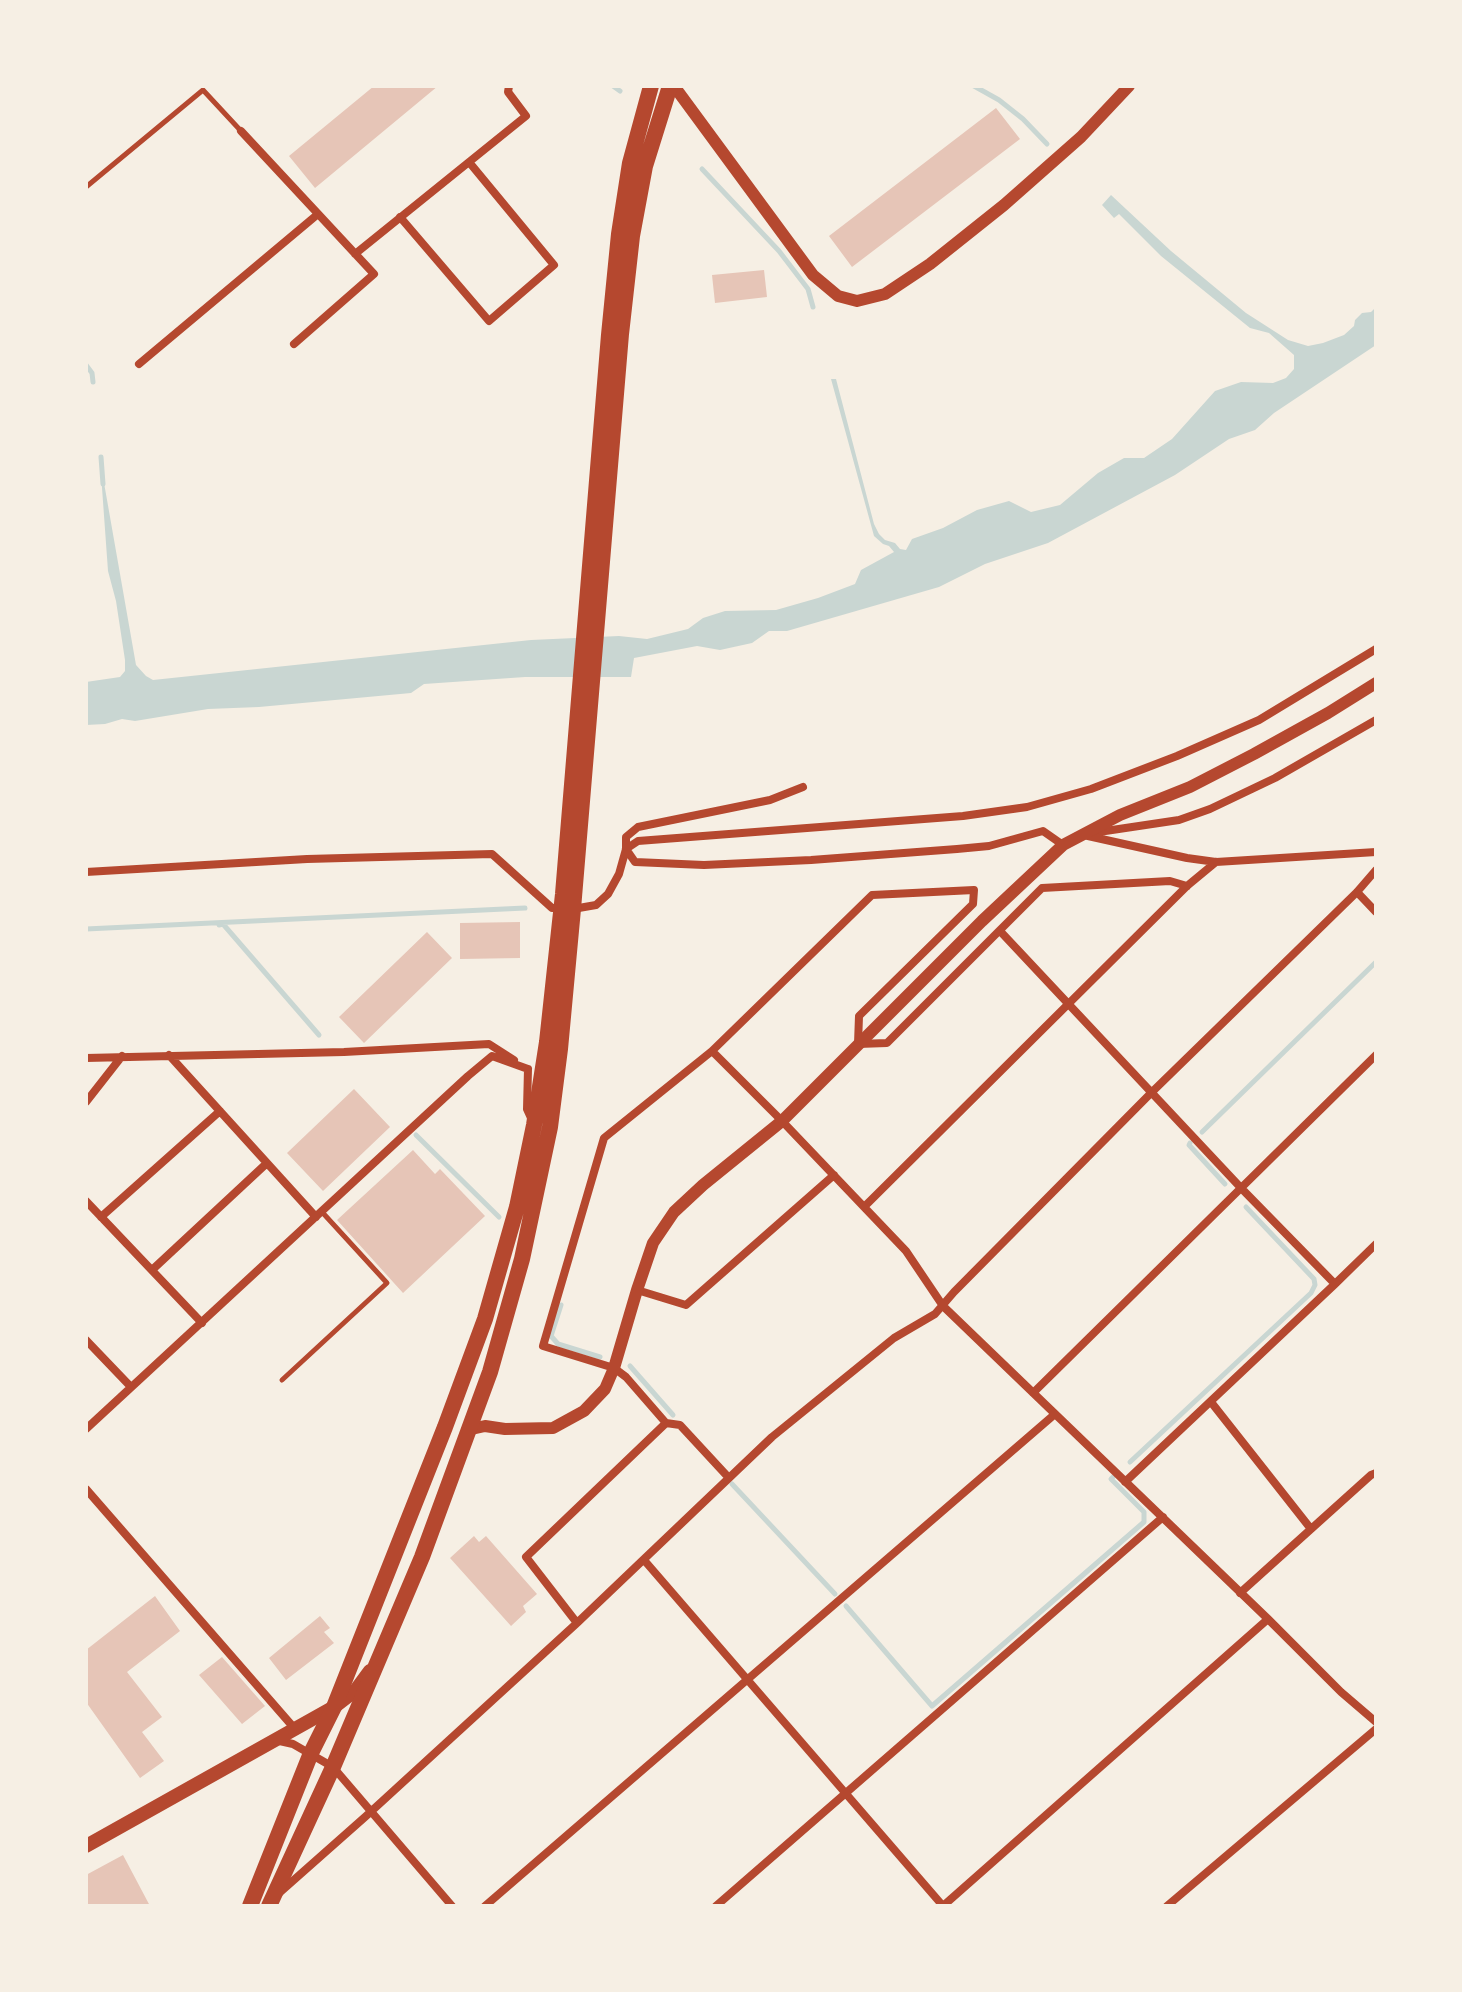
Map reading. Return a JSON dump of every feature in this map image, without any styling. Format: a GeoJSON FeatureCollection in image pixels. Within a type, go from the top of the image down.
{"type":"FeatureCollection","features":[{"type":"Feature","properties":{"kind":"highway"},"geometry":{"type":"LineString","coordinates":[[268,1904],[333,1767],[442,1505],[490,1372],[522,1259],[540,1180],[560,1049],[568,901],[615,334],[619,234],[630,163],[651,86]]}},
{"type":"Feature","properties":{"kind":"highway"},"geometry":{"type":"LineString","coordinates":[[615,334],[645,166],[672,86]]}},
{"type":"Feature","properties":{"kind":"highway"},"geometry":{"type":"LineString","coordinates":[[250,1906],[311,1753],[334,1707],[485,1319],[517,1207],[534,1125],[568,901]]}},
{"type":"Feature","properties":{"kind":"main road"},"geometry":{"type":"LineString","coordinates":[[86,1846],[334,1707],[356,1690],[380,1657]]}},
{"type":"Feature","properties":{"kind":"street"},"geometry":{"type":"LineString","coordinates":[[355,254],[526,116],[508,92],[509,86]]}},
{"type":"Feature","properties":{"kind":"street"},"geometry":{"type":"LineString","coordinates":[[672,86],[813,275],[838,296],[857,301],[885,294],[930,264],[1004,205],[1081,137],[1129,86]]}},
{"type":"Feature","properties":{"kind":"street"},"geometry":{"type":"LineString","coordinates":[[241,131],[374,274],[294,344]]}},
{"type":"Feature","properties":{"kind":"street"},"geometry":{"type":"LineString","coordinates":[[400,217],[489,321],[554,265],[469,162]]}},
{"type":"Feature","properties":{"kind":"street"},"geometry":{"type":"LineString","coordinates":[[139,364],[318,214]]}},
{"type":"Feature","properties":{"kind":"street"},"geometry":{"type":"LineString","coordinates":[[626,849],[638,841],[963,816],[1027,807],[1091,789],[1259,720],[1376,649]]}},
{"type":"Feature","properties":{"kind":"street"},"geometry":{"type":"LineString","coordinates":[[467,1430],[485,1426],[505,1429],[553,1428],[584,1411],[605,1389],[653,1243],[674,1212],[782,1121],[982,921],[1063,845],[1120,815],[1190,787],[1254,754],[1376,683]]}},
{"type":"Feature","properties":{"kind":"street"},"geometry":{"type":"LineString","coordinates":[[1080,835],[1179,820],[1210,809],[1275,778],[1376,720]]}},
{"type":"Feature","properties":{"kind":"street"},"geometry":{"type":"LineString","coordinates":[[86,872],[307,859],[492,854],[552,908],[568,901],[596,905],[608,894],[619,874],[626,837],[638,827],[770,800],[803,787]]}},
{"type":"Feature","properties":{"kind":"street"},"geometry":{"type":"LineString","coordinates":[[626,849],[635,862],[704,865],[989,846],[1043,831],[1063,845]]}},
{"type":"Feature","properties":{"kind":"street"},"geometry":{"type":"LineString","coordinates":[[1080,835],[1216,862],[1376,852]]}},
{"type":"Feature","properties":{"kind":"street"},"geometry":{"type":"LineString","coordinates":[[864,1207],[1187,886],[1216,862]]}},
{"type":"Feature","properties":{"kind":"street"},"geometry":{"type":"LineString","coordinates":[[268,1904],[577,1623],[781,1430],[894,1338],[935,1314],[1152,1092],[1376,870]]}},
{"type":"Feature","properties":{"kind":"street"},"geometry":{"type":"LineString","coordinates":[[858,1044],[887,1043],[1042,888],[1170,881],[1187,886]]}},
{"type":"Feature","properties":{"kind":"street"},"geometry":{"type":"LineString","coordinates":[[729,1478],[680,1425],[666,1423],[626,1377],[614,1368],[543,1346],[604,1138],[712,1051],[872,895],[974,890],[973,904],[859,1016],[858,1044]]}},
{"type":"Feature","properties":{"kind":"street"},"geometry":{"type":"LineString","coordinates":[[1357,892],[1376,912]]}},
{"type":"Feature","properties":{"kind":"street"},"geometry":{"type":"LineString","coordinates":[[1000,931],[1335,1284]]}},
{"type":"Feature","properties":{"kind":"street"},"geometry":{"type":"LineString","coordinates":[[86,1058],[344,1052],[489,1044],[528,1069]]}},
{"type":"Feature","properties":{"kind":"street"},"geometry":{"type":"LineString","coordinates":[[712,1051],[906,1251],[943,1306],[1341,1692],[1376,1722]]}},
{"type":"Feature","properties":{"kind":"street"},"geometry":{"type":"LineString","coordinates":[[169,1055],[319,1215]]}},
{"type":"Feature","properties":{"kind":"street"},"geometry":{"type":"LineString","coordinates":[[1033,1393],[1376,1055]]}},
{"type":"Feature","properties":{"kind":"street"},"geometry":{"type":"LineString","coordinates":[[86,1102],[122,1056]]}},
{"type":"Feature","properties":{"kind":"street"},"geometry":{"type":"LineString","coordinates":[[86,1429],[492,1056],[528,1069]]}},
{"type":"Feature","properties":{"kind":"street"},"geometry":{"type":"LineString","coordinates":[[528,1069],[527,1109],[534,1125]]}},
{"type":"Feature","properties":{"kind":"street"},"geometry":{"type":"LineString","coordinates":[[101,1217],[220,1111]]}},
{"type":"Feature","properties":{"kind":"street"},"geometry":{"type":"LineString","coordinates":[[152,1270],[267,1163]]}},
{"type":"Feature","properties":{"kind":"street"},"geometry":{"type":"LineString","coordinates":[[637,1290],[686,1305],[834,1175]]}},
{"type":"Feature","properties":{"kind":"street"},"geometry":{"type":"LineString","coordinates":[[86,1201],[202,1323]]}},
{"type":"Feature","properties":{"kind":"street"},"geometry":{"type":"LineString","coordinates":[[1125,1482],[1376,1244]]}},
{"type":"Feature","properties":{"kind":"street"},"geometry":{"type":"LineString","coordinates":[[86,1340],[131,1387]]}},
{"type":"Feature","properties":{"kind":"street"},"geometry":{"type":"LineString","coordinates":[[1211,1402],[1311,1529]]}},
{"type":"Feature","properties":{"kind":"street"},"geometry":{"type":"LineString","coordinates":[[485,1906],[1055,1414]]}},
{"type":"Feature","properties":{"kind":"street"},"geometry":{"type":"LineString","coordinates":[[577,1623],[526,1557],[666,1423]]}},
{"type":"Feature","properties":{"kind":"street"},"geometry":{"type":"LineString","coordinates":[[1240,1593],[1376,1473]]}},
{"type":"Feature","properties":{"kind":"street"},"geometry":{"type":"LineString","coordinates":[[86,1489],[295,1729]]}},
{"type":"Feature","properties":{"kind":"street"},"geometry":{"type":"LineString","coordinates":[[716,1906],[1163,1517]]}},
{"type":"Feature","properties":{"kind":"street"},"geometry":{"type":"LineString","coordinates":[[644,1560],[943,1906],[1268,1619]]}},
{"type":"Feature","properties":{"kind":"street"},"geometry":{"type":"LineString","coordinates":[[1167,1906],[1376,1729]]}},
{"type":"Feature","properties":{"kind":"street"},"geometry":{"type":"LineString","coordinates":[[274,1740],[293,1744],[333,1767],[452,1906]]}},
{"type":"Feature","properties":{"kind":"lane"},"geometry":{"type":"LineString","coordinates":[[86,187],[203,90],[241,131]]}},
{"type":"Feature","properties":{"kind":"lane"},"geometry":{"type":"LineString","coordinates":[[282,1380],[387,1283],[319,1215]]}},
{"type":"Feature","properties":{"kind":"shaded area"},"geometry":{"type":"Polygon","coordinates":[[[1111,195],[1171,251],[1246,313],[1288,340],[1308,346],[1323,343],[1344,335],[1362,313],[1371,312],[1376,307],[1376,345],[1274,413],[1255,430],[1229,439],[1175,475],[1048,543],[985,564],[939,587],[787,631],[769,631],[752,643],[720,650],[697,646],[634,658],[631,677],[525,677],[424,684],[411,693],[208,709],[135,721],[122,719],[86,725],[86,682],[120,677],[125,671],[116,601],[108,571],[100,460],[136,665],[153,680],[531,640],[619,636],[647,639],[688,629],[703,618],[725,611],[776,610],[855,584],[861,570],[894,552],[874,536],[831,379],[836,379],[874,524],[885,540],[906,550],[912,539],[943,528],[977,510],[1009,501],[1031,512],[1060,505],[1098,473],[1124,458],[1144,458],[1172,439],[1215,391],[1241,382],[1273,383],[1286,378],[1294,369],[1294,355],[1269,333],[1250,328],[1161,256],[1119,214],[1114,218],[1102,205],[1111,195]]]}},
{"type":"Feature","properties":{"kind":"building"},"geometry":{"type":"Polygon","coordinates":[[[374,86],[438,86],[315,188],[289,156],[374,86]]]}},
{"type":"Feature","properties":{"kind":"building"},"geometry":{"type":"Polygon","coordinates":[[[996,108],[1020,139],[852,267],[829,236],[996,108]]]}},
{"type":"Feature","properties":{"kind":"building"},"geometry":{"type":"Polygon","coordinates":[[[764,270],[767,297],[715,303],[712,275],[764,270]]]}},
{"type":"Feature","properties":{"kind":"building"},"geometry":{"type":"Polygon","coordinates":[[[520,922],[520,958],[460,959],[460,923],[520,922]]]}},
{"type":"Feature","properties":{"kind":"building"},"geometry":{"type":"Polygon","coordinates":[[[427,932],[452,958],[364,1043],[339,1017],[427,932]]]}},
{"type":"Feature","properties":{"kind":"building"},"geometry":{"type":"Polygon","coordinates":[[[354,1089],[390,1127],[323,1191],[287,1153],[354,1089]]]}},
{"type":"Feature","properties":{"kind":"building"},"geometry":{"type":"Polygon","coordinates":[[[413,1150],[435,1174],[440,1169],[485,1216],[403,1293],[337,1220],[413,1150]]]}},
{"type":"Feature","properties":{"kind":"building"},"geometry":{"type":"Polygon","coordinates":[[[474,1536],[479,1542],[486,1536],[537,1594],[523,1606],[526,1612],[511,1626],[450,1558],[474,1536]]]}},
{"type":"Feature","properties":{"kind":"building"},"geometry":{"type":"Polygon","coordinates":[[[155,1596],[180,1631],[127,1672],[162,1717],[142,1732],[164,1761],[140,1778],[86,1702],[86,1650],[155,1596]]]}},
{"type":"Feature","properties":{"kind":"building"},"geometry":{"type":"Polygon","coordinates":[[[320,1616],[330,1628],[324,1632],[334,1643],[286,1680],[269,1658],[320,1616]]]}},
{"type":"Feature","properties":{"kind":"building"},"geometry":{"type":"Polygon","coordinates":[[[222,1657],[265,1706],[242,1724],[199,1675],[222,1657]]]}},
{"type":"Feature","properties":{"kind":"building"},"geometry":{"type":"Polygon","coordinates":[[[123,1855],[150,1906],[86,1906],[86,1875],[123,1855]]]}},
{"type":"Feature","properties":{"kind":"waterway"},"geometry":{"type":"LineString","coordinates":[[613,86],[620,91]]}},
{"type":"Feature","properties":{"kind":"waterway"},"geometry":{"type":"LineString","coordinates":[[974,86],[1023,119],[1047,144]]}},
{"type":"Feature","properties":{"kind":"waterway"},"geometry":{"type":"LineString","coordinates":[[702,169],[779,251],[808,289],[813,307]]}},
{"type":"Feature","properties":{"kind":"waterway"},"geometry":{"type":"LineString","coordinates":[[86,365],[92,373],[93,382]]}},
{"type":"Feature","properties":{"kind":"waterway"},"geometry":{"type":"LineString","coordinates":[[101,457],[103,484]]}},
{"type":"Feature","properties":{"kind":"waterway"},"geometry":{"type":"LineString","coordinates":[[86,929],[525,908]]}},
{"type":"Feature","properties":{"kind":"waterway"},"geometry":{"type":"LineString","coordinates":[[219,925],[223,924],[319,1035]]}},
{"type":"Feature","properties":{"kind":"waterway"},"geometry":{"type":"LineString","coordinates":[[1202,1132],[1376,962]]}},
{"type":"Feature","properties":{"kind":"waterway"},"geometry":{"type":"LineString","coordinates":[[416,1135],[499,1217]]}},
{"type":"Feature","properties":{"kind":"waterway"},"geometry":{"type":"LineString","coordinates":[[1190,1143],[1225,1184]]}},
{"type":"Feature","properties":{"kind":"waterway"},"geometry":{"type":"LineString","coordinates":[[1130,1462],[1311,1293],[1315,1285],[1314,1279],[1246,1207]]}},
{"type":"Feature","properties":{"kind":"waterway"},"geometry":{"type":"LineString","coordinates":[[561,1305],[551,1336],[558,1344],[600,1357]]}},
{"type":"Feature","properties":{"kind":"waterway"},"geometry":{"type":"LineString","coordinates":[[630,1366],[673,1415]]}},
{"type":"Feature","properties":{"kind":"waterway"},"geometry":{"type":"LineString","coordinates":[[846,1606],[932,1706],[1144,1522],[1144,1512],[1111,1479],[1113,1477]]}},
{"type":"Feature","properties":{"kind":"waterway"},"geometry":{"type":"LineString","coordinates":[[732,1484],[835,1594]]}}]}
